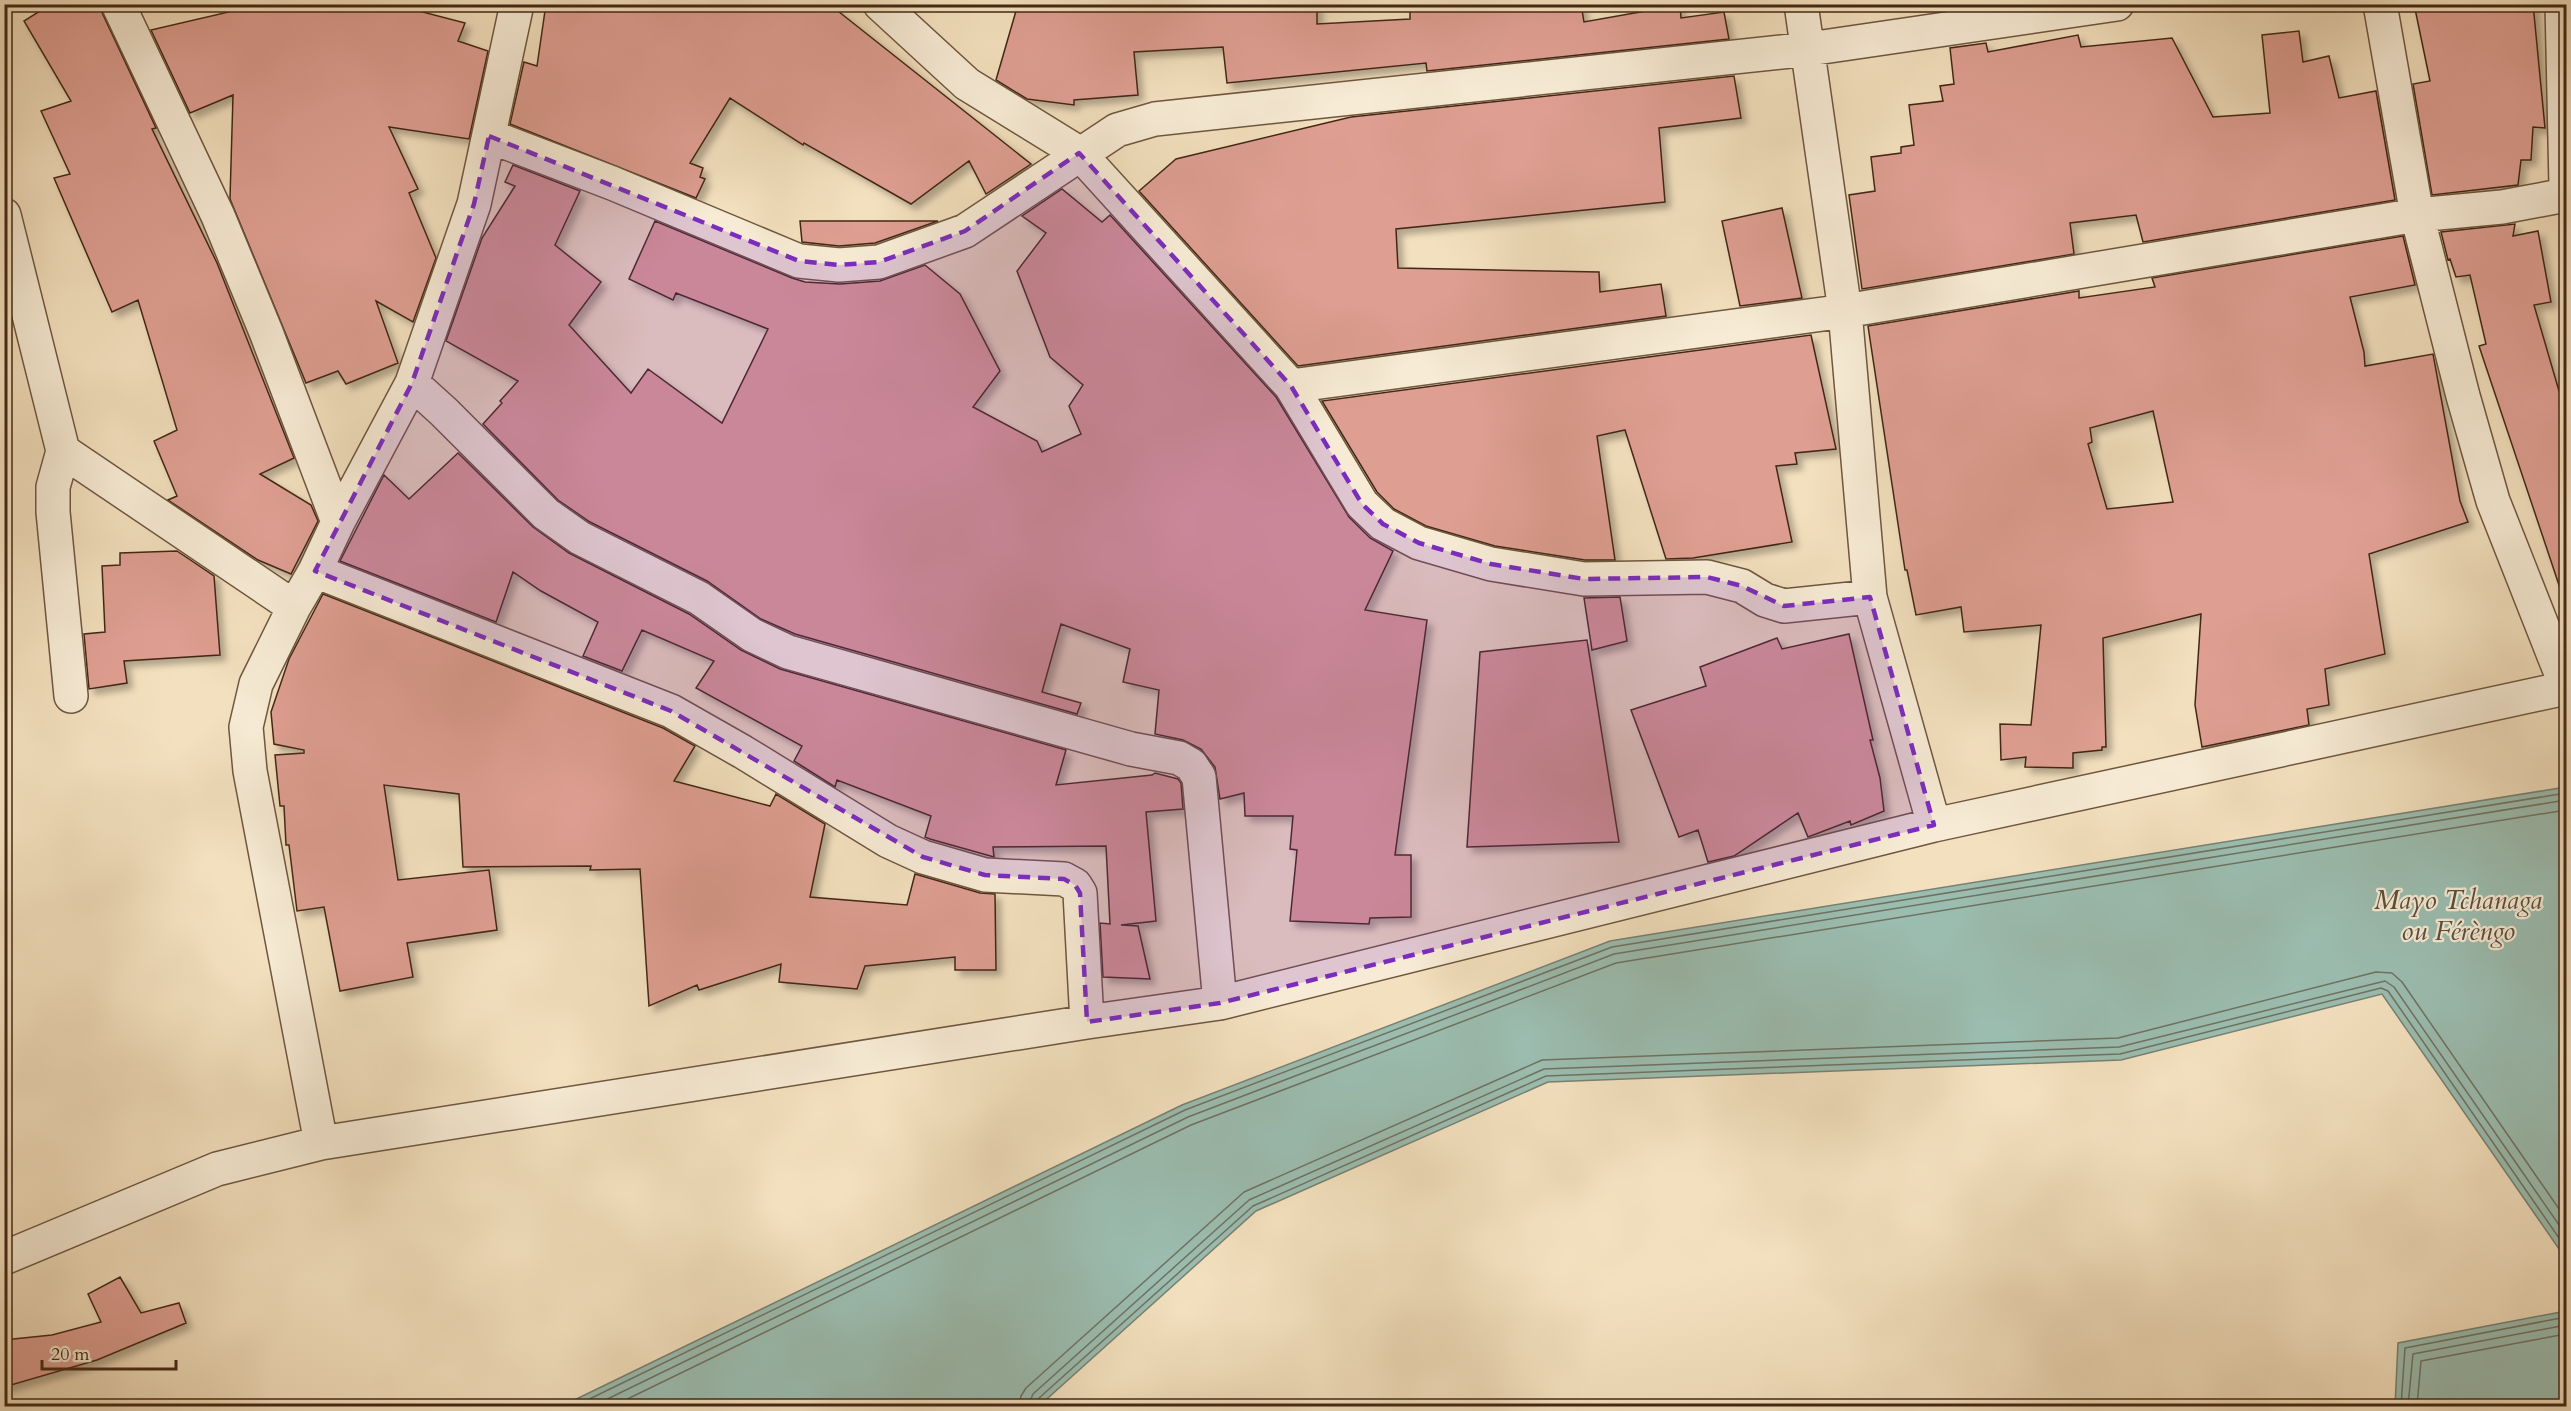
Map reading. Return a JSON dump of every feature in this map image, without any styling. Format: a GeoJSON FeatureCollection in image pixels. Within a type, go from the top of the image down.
{"type":"FeatureCollection","features":[{"type":"Feature","properties":{"kind":"street"},"geometry":{"type":"LineString","coordinates":[[118,4],[222,226],[266,332],[338,522]]}},
{"type":"Feature","properties":{"kind":"street"},"geometry":{"type":"LineString","coordinates":[[321,1143],[250,771],[246,727],[255,684],[412,383],[474,204],[517,4]]}},
{"type":"Feature","properties":{"kind":"street"},"geometry":{"type":"LineString","coordinates":[[880,4],[967,84],[1079,153],[1291,386],[1362,504],[1383,524],[1419,543],[1491,564],[1584,579],[1707,577],[1742,586],[1765,600],[1784,606],[1870,597]]}},
{"type":"Feature","properties":{"kind":"street"},"geometry":{"type":"LineString","coordinates":[[1801,4],[1845,311],[1870,597],[1934,825]]}},
{"type":"Feature","properties":{"kind":"street"},"geometry":{"type":"LineString","coordinates":[[489,136],[612,183],[799,261],[839,265],[879,262],[964,231],[1117,130],[1155,119],[1809,49],[2116,4]]}},
{"type":"Feature","properties":{"kind":"street"},"geometry":{"type":"LineString","coordinates":[[4,1258],[218,1169],[321,1143],[1220,1003],[1934,825],[2566,687],[2493,501],[2463,396],[2416,215],[2380,4]]}},
{"type":"Feature","properties":{"kind":"street"},"geometry":{"type":"LineString","coordinates":[[2562,4],[2566,187]]}},
{"type":"Feature","properties":{"kind":"street"},"geometry":{"type":"LineString","coordinates":[[1291,386],[1845,311],[2416,215],[2502,207],[2566,195]]}},
{"type":"Feature","properties":{"kind":"street"},"geometry":{"type":"LineString","coordinates":[[4,215],[63,451],[53,487],[53,512],[71,696]]}},
{"type":"Feature","properties":{"kind":"street"},"geometry":{"type":"LineString","coordinates":[[412,383],[546,514],[579,538],[699,598],[752,635],[770,644],[788,652],[1120,746],[1179,758],[1191,765],[1199,777],[1220,1003]]}},
{"type":"Feature","properties":{"kind":"street"},"geometry":{"type":"LineString","coordinates":[[63,451],[294,607]]}},
{"type":"Feature","properties":{"kind":"street"},"geometry":{"type":"LineString","coordinates":[[315,571],[671,711],[743,752],[888,841],[923,857],[985,875],[1064,879],[1075,885],[1080,893],[1087,1022]]}},
{"type":"Feature","properties":{"kind":"highlighted area"},"geometry":{"type":"Polygon","coordinates":[[[489,136],[799,261],[839,265],[879,262],[965,231],[1079,153],[1291,386],[1362,504],[1383,524],[1419,543],[1491,564],[1584,579],[1707,577],[1742,586],[1784,606],[1870,597],[1934,825],[1220,1003],[1087,1022],[1080,893],[1075,885],[1064,879],[985,875],[923,857],[671,711],[315,571],[412,383],[474,204],[489,136]]]}},
{"type":"Feature","properties":{"kind":"water","name":"Mayo Tchanaga ou Férèngo"},"geometry":{"type":"Polygon","coordinates":[[[2566,787],[2566,1259],[2382,994],[2121,1060],[1548,1082],[1256,1211],[1039,1406],[562,1406],[1182,1105],[1610,941],[2566,787]]]}},
{"type":"Feature","properties":{"kind":"water"},"geometry":{"type":"Polygon","coordinates":[[[2566,1311],[2566,1406],[2395,1406],[2398,1343],[2566,1311]]]}},
{"type":"Feature","properties":{"kind":"building"},"geometry":{"type":"Polygon","coordinates":[[[51,4],[98,4],[156,128],[152,129],[217,263],[294,458],[260,474],[311,505],[318,521],[291,574],[258,560],[168,500],[177,496],[154,441],[177,430],[138,300],[112,312],[54,178],[70,174],[41,111],[71,101],[24,21],[51,4]]]}},
{"type":"Feature","properties":{"kind":"building"},"geometry":{"type":"Polygon","coordinates":[[[232,4],[392,4],[465,23],[458,41],[488,51],[469,139],[389,127],[418,189],[409,193],[436,258],[413,322],[376,301],[398,363],[346,384],[338,371],[306,383],[230,199],[233,95],[190,113],[151,30],[233,11],[232,4]]]}},
{"type":"Feature","properties":{"kind":"building"},"geometry":{"type":"Polygon","coordinates":[[[546,4],[829,4],[1031,164],[986,194],[969,161],[911,204],[804,143],[803,145],[730,98],[690,163],[703,168],[700,177],[705,179],[696,198],[510,124],[524,62],[537,66],[546,4]]]}},
{"type":"Feature","properties":{"kind":"building"},"geometry":{"type":"Polygon","coordinates":[[[1018,4],[1317,4],[1317,24],[1410,19],[1410,7],[1424,8],[1425,4],[1581,4],[1584,22],[1680,5],[1681,18],[1724,12],[1729,39],[1427,71],[1426,63],[1227,83],[1223,47],[1134,52],[1138,95],[1074,100],[1074,105],[1027,99],[996,80],[1018,4]]]}},
{"type":"Feature","properties":{"kind":"building"},"geometry":{"type":"Polygon","coordinates":[[[2414,4],[2533,4],[2545,128],[2533,127],[2531,160],[2521,160],[2518,185],[2432,195],[2413,84],[2430,81],[2414,4]]]}},
{"type":"Feature","properties":{"kind":"building"},"geometry":{"type":"Polygon","coordinates":[[[2299,31],[2303,62],[2329,56],[2339,98],[2376,91],[2395,200],[2143,242],[2136,215],[2070,223],[2074,254],[1862,289],[1849,195],[1875,191],[1871,157],[1901,153],[1901,147],[1914,145],[1909,105],[1943,101],[1940,86],[1954,84],[1950,48],[1986,43],[1988,52],[2078,35],[2081,47],[2172,38],[2213,117],[2270,113],[2262,35],[2299,31]]]}},
{"type":"Feature","properties":{"kind":"building"},"geometry":{"type":"Polygon","coordinates":[[[1734,76],[1741,118],[1659,128],[1665,202],[1396,229],[1398,268],[1599,272],[1600,292],[1661,284],[1666,316],[1298,366],[1139,191],[1176,159],[1351,117],[1734,76]]]}},
{"type":"Feature","properties":{"kind":"building"},"geometry":{"type":"Polygon","coordinates":[[[513,165],[580,191],[555,245],[601,282],[569,325],[631,393],[648,369],[722,423],[768,329],[676,293],[673,300],[629,279],[655,221],[805,282],[840,284],[880,281],[925,265],[960,294],[1000,371],[973,407],[1037,441],[1042,452],[1081,434],[1069,406],[1083,385],[1050,357],[1017,271],[1046,233],[1022,216],[1062,189],[1102,222],[1110,215],[1276,397],[1349,517],[1370,538],[1393,551],[1365,610],[1427,620],[1395,855],[1411,855],[1411,917],[1370,918],[1369,924],[1290,921],[1297,850],[1290,849],[1293,816],[1245,816],[1244,793],[1220,799],[1215,767],[1201,749],[1183,740],[1155,734],[1159,690],[1123,682],[1130,649],[1061,624],[1042,692],[1081,703],[1077,714],[795,634],[761,619],[707,581],[590,522],[558,500],[483,424],[518,381],[446,341],[482,238],[515,186],[505,182],[513,165]]]}},
{"type":"Feature","properties":{"kind":"building"},"geometry":{"type":"Polygon","coordinates":[[[1782,208],[1802,298],[1740,306],[1722,221],[1782,208]]]}},
{"type":"Feature","properties":{"kind":"building"},"geometry":{"type":"Polygon","coordinates":[[[800,221],[938,221],[875,243],[839,246],[802,242],[800,221]]]}},
{"type":"Feature","properties":{"kind":"building"},"geometry":{"type":"Polygon","coordinates":[[[2515,224],[2513,236],[2538,231],[2551,302],[2534,305],[2559,391],[2566,388],[2566,586],[2560,588],[2479,346],[2486,344],[2470,275],[2456,277],[2450,259],[2448,260],[2441,232],[2515,224]]]}},
{"type":"Feature","properties":{"kind":"building"},"geometry":{"type":"Polygon","coordinates":[[[2403,236],[2415,285],[2350,297],[2364,352],[2365,366],[2433,354],[2460,501],[2468,522],[2369,554],[2385,654],[2325,669],[2329,705],[2307,709],[2309,725],[2202,747],[2195,705],[2201,614],[2103,638],[2106,747],[2102,747],[2102,750],[2073,753],[2073,768],[2025,767],[2026,757],[2001,760],[2000,724],[2031,725],[2041,625],[1964,632],[1961,607],[1916,615],[1907,570],[1905,570],[1868,326],[2079,291],[2079,298],[2155,287],[2152,278],[2403,236]],[[2153,411],[2090,428],[2092,442],[2088,444],[2107,509],[2173,502],[2153,411]]]}},
{"type":"Feature","properties":{"kind":"building"},"geometry":{"type":"Polygon","coordinates":[[[1811,335],[1836,449],[1795,453],[1797,464],[1776,466],[1792,542],[1693,558],[1666,559],[1625,430],[1597,436],[1615,560],[1585,560],[1495,546],[1426,526],[1394,509],[1377,492],[1322,401],[1811,335]]]}},
{"type":"Feature","properties":{"kind":"building"},"geometry":{"type":"Polygon","coordinates":[[[458,453],[533,527],[569,553],[689,614],[741,650],[780,669],[1066,750],[1056,785],[1155,773],[1178,779],[1181,783],[1183,809],[1146,812],[1156,921],[1121,925],[1138,926],[1150,979],[1103,977],[1100,923],[1110,924],[1106,846],[993,847],[994,857],[930,839],[925,837],[931,816],[837,780],[835,787],[794,761],[802,746],[696,688],[714,661],[642,630],[622,671],[583,656],[598,622],[541,591],[513,572],[496,622],[340,561],[384,475],[409,499],[458,453]]]}},
{"type":"Feature","properties":{"kind":"building"},"geometry":{"type":"Polygon","coordinates":[[[177,551],[214,576],[220,655],[124,661],[127,683],[89,689],[84,634],[105,632],[102,566],[120,565],[120,553],[177,551]]]}},
{"type":"Feature","properties":{"kind":"building"},"geometry":{"type":"Polygon","coordinates":[[[323,594],[663,728],[695,746],[674,781],[770,806],[776,794],[825,824],[810,897],[907,905],[915,874],[980,893],[995,894],[996,970],[955,970],[955,957],[865,966],[857,989],[779,982],[781,964],[699,990],[697,985],[649,1006],[640,869],[590,870],[591,866],[463,867],[459,794],[384,785],[398,880],[489,870],[497,930],[407,943],[413,977],[340,991],[324,907],[297,911],[289,845],[286,845],[284,806],[280,806],[275,755],[304,753],[304,750],[274,744],[271,712],[289,659],[323,594]]]}},
{"type":"Feature","properties":{"kind":"building"},"geometry":{"type":"Polygon","coordinates":[[[1620,597],[1627,641],[1592,650],[1584,598],[1620,597]]]}},
{"type":"Feature","properties":{"kind":"building"},"geometry":{"type":"Polygon","coordinates":[[[1849,634],[1873,740],[1870,740],[1880,778],[1884,811],[1851,825],[1850,821],[1808,837],[1798,813],[1734,856],[1708,862],[1698,830],[1679,837],[1631,710],[1706,686],[1700,667],[1777,638],[1782,649],[1849,634]]]}},
{"type":"Feature","properties":{"kind":"building"},"geometry":{"type":"Polygon","coordinates":[[[1587,640],[1619,842],[1467,847],[1480,652],[1587,640]]]}},
{"type":"Feature","properties":{"kind":"building"},"geometry":{"type":"Polygon","coordinates":[[[120,1277],[141,1313],[179,1303],[186,1323],[97,1360],[4,1387],[4,1340],[52,1335],[101,1322],[88,1294],[120,1277]]]}}]}
